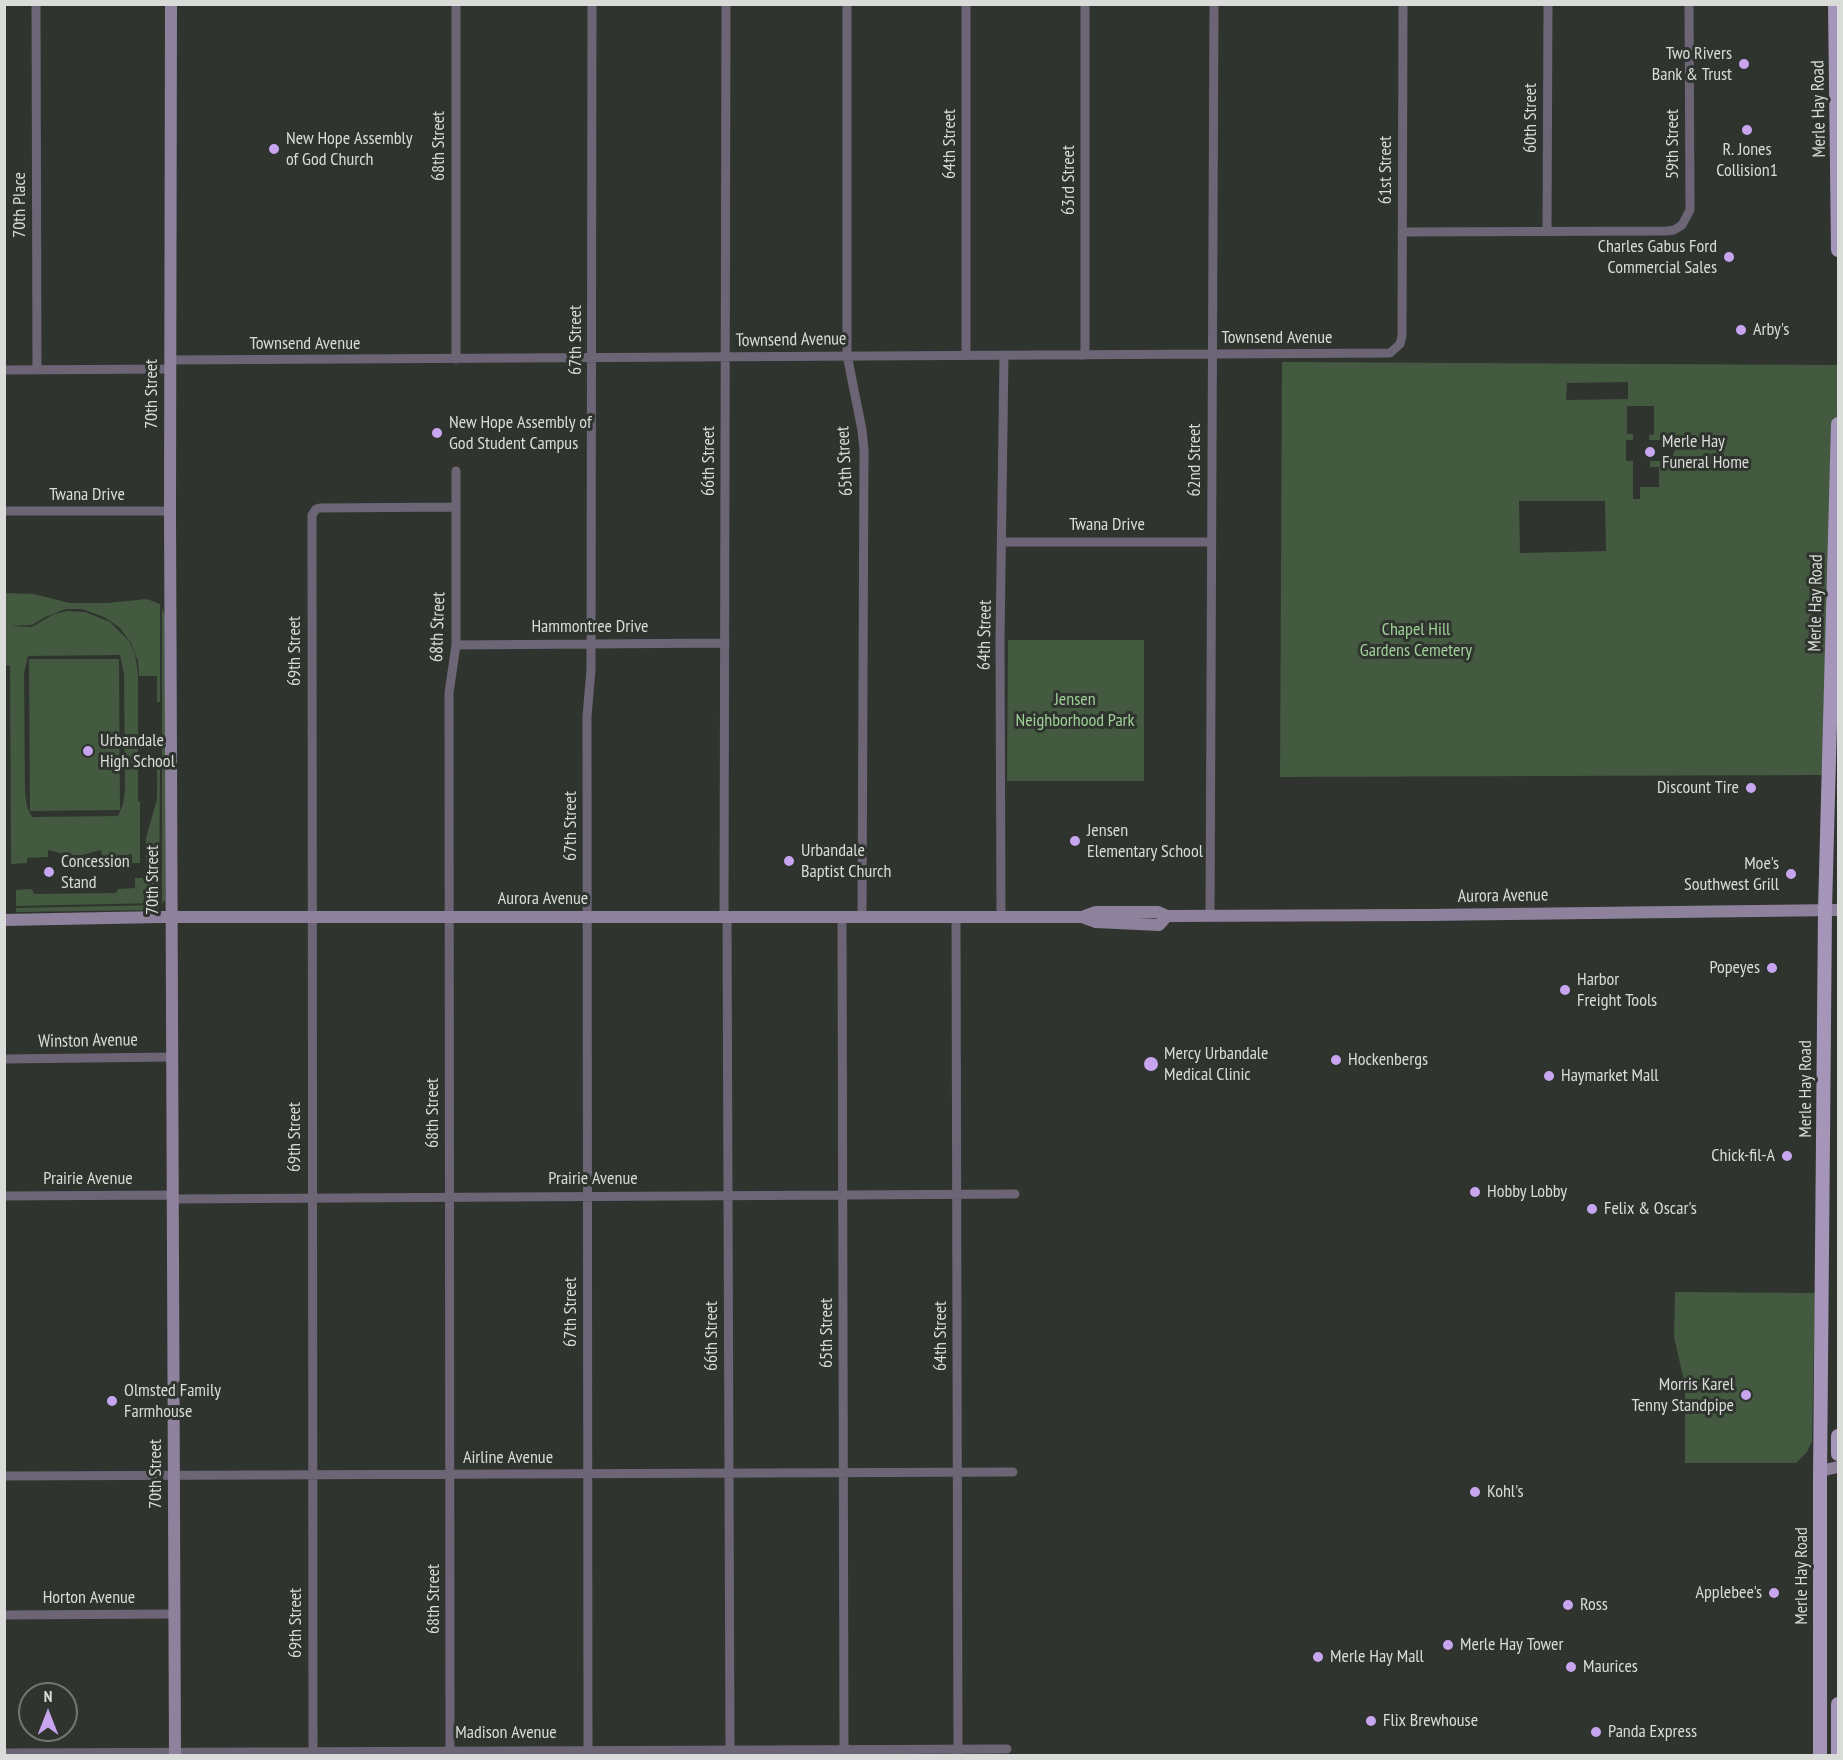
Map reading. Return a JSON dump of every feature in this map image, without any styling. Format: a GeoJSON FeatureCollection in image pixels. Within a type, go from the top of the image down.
{"type":"FeatureCollection","features":[{"type":"Feature","properties":{"kind":"main road","name":"Merle Hay Road"},"geometry":{"type":"LineString","coordinates":[[1835,4],[1839,250]]}},
{"type":"Feature","properties":{"kind":"main road","name":"Merle Hay Road"},"geometry":{"type":"LineString","coordinates":[[1820,1755],[1820,1471],[1832,910],[1839,424]]}},
{"type":"Feature","properties":{"kind":"main road"},"geometry":{"type":"LineString","coordinates":[[1839,1436],[1839,1454]]}},
{"type":"Feature","properties":{"kind":"main road"},"geometry":{"type":"LineString","coordinates":[[1838,1755],[1839,1704]]}},
{"type":"Feature","properties":{"kind":"street","name":"70th Place"},"geometry":{"type":"LineString","coordinates":[[36,4],[37,370]]}},
{"type":"Feature","properties":{"kind":"street","name":"70th Street"},"geometry":{"type":"LineString","coordinates":[[171,4],[170,511],[175,1754]]}},
{"type":"Feature","properties":{"kind":"street","name":"68th Street"},"geometry":{"type":"LineString","coordinates":[[456,4],[456,359]]}},
{"type":"Feature","properties":{"kind":"street","name":"67th Street"},"geometry":{"type":"LineString","coordinates":[[588,1753],[587,716],[591,644],[592,4]]}},
{"type":"Feature","properties":{"kind":"street","name":"66th Street"},"geometry":{"type":"LineString","coordinates":[[726,4],[725,917],[730,1753]]}},
{"type":"Feature","properties":{"kind":"street","name":"65th Street"},"geometry":{"type":"LineString","coordinates":[[848,4],[847,355],[861,420],[864,450],[862,917]]}},
{"type":"Feature","properties":{"kind":"street","name":"64th Street"},"geometry":{"type":"LineString","coordinates":[[966,4],[966,355]]}},
{"type":"Feature","properties":{"kind":"street","name":"63rd Street"},"geometry":{"type":"LineString","coordinates":[[1085,4],[1085,355]]}},
{"type":"Feature","properties":{"kind":"street","name":"62nd Street"},"geometry":{"type":"LineString","coordinates":[[1210,916],[1214,4]]}},
{"type":"Feature","properties":{"kind":"street","name":"61st Street"},"geometry":{"type":"LineString","coordinates":[[1402,336],[1403,4]]}},
{"type":"Feature","properties":{"kind":"street","name":"60th Street"},"geometry":{"type":"LineString","coordinates":[[1547,231],[1548,4]]}},
{"type":"Feature","properties":{"kind":"street","name":"59th Street"},"geometry":{"type":"LineString","coordinates":[[1547,231],[1666,231],[1674,230],[1682,225],[1690,210],[1689,4]]}},
{"type":"Feature","properties":{"kind":"street"},"geometry":{"type":"LineString","coordinates":[[1402,232],[1547,231]]}},
{"type":"Feature","properties":{"kind":"street","name":"Townsend Avenue"},"geometry":{"type":"LineString","coordinates":[[4,370],[170,364],[456,359],[847,355],[1383,355],[1397,349],[1402,336]]}},
{"type":"Feature","properties":{"kind":"street","name":"64th Street"},"geometry":{"type":"LineString","coordinates":[[1001,916],[1000,640],[1004,355]]}},
{"type":"Feature","properties":{"kind":"street","name":"68th Street"},"geometry":{"type":"LineString","coordinates":[[450,1753],[449,693],[456,645],[456,471]]}},
{"type":"Feature","properties":{"kind":"street","name":"69th Street"},"geometry":{"type":"LineString","coordinates":[[313,1754],[312,519],[314,511],[320,508],[456,507]]}},
{"type":"Feature","properties":{"kind":"street","name":"Twana Drive"},"geometry":{"type":"LineString","coordinates":[[4,512],[170,511]]}},
{"type":"Feature","properties":{"kind":"street","name":"Twana Drive"},"geometry":{"type":"LineString","coordinates":[[1003,542],[1211,542]]}},
{"type":"Feature","properties":{"kind":"street","name":"Hammontree Drive"},"geometry":{"type":"LineString","coordinates":[[456,645],[725,643]]}},
{"type":"Feature","properties":{"kind":"street","name":"Aurora Avenue"},"geometry":{"type":"LineString","coordinates":[[4,920],[171,917],[1001,916],[1082,917],[1096,922],[1159,925],[1167,916],[1832,910]]}},
{"type":"Feature","properties":{"kind":"street","name":"64th Street"},"geometry":{"type":"LineString","coordinates":[[956,916],[958,1752]]}},
{"type":"Feature","properties":{"kind":"street","name":"65th Street"},"geometry":{"type":"LineString","coordinates":[[842,917],[844,1750]]}},
{"type":"Feature","properties":{"kind":"street","name":"Winston Avenue"},"geometry":{"type":"LineString","coordinates":[[4,1059],[172,1057]]}},
{"type":"Feature","properties":{"kind":"street","name":"Prairie Avenue"},"geometry":{"type":"LineString","coordinates":[[4,1196],[312,1198],[1015,1194]]}},
{"type":"Feature","properties":{"kind":"street"},"geometry":{"type":"LineString","coordinates":[[1820,1471],[1839,1467]]}},
{"type":"Feature","properties":{"kind":"street","name":"Airline Avenue"},"geometry":{"type":"LineString","coordinates":[[4,1476],[1013,1472]]}},
{"type":"Feature","properties":{"kind":"street","name":"Horton Avenue"},"geometry":{"type":"LineString","coordinates":[[4,1615],[174,1614]]}},
{"type":"Feature","properties":{"kind":"street","name":"Madison Avenue"},"geometry":{"type":"LineString","coordinates":[[4,1753],[730,1753],[844,1750],[958,1752],[1007,1749]]}},
{"type":"Feature","properties":{"kind":"green space","name":"Chapel Hill Gardens Cemetery"},"geometry":{"type":"Polygon","coordinates":[[[1282,362],[1838,365],[1829,775],[1280,777],[1282,362]],[[1628,382],[1567,383],[1566,400],[1628,399],[1628,382]],[[1627,406],[1627,434],[1633,434],[1633,440],[1626,440],[1626,461],[1633,461],[1633,499],[1640,499],[1640,487],[1659,487],[1659,467],[1650,467],[1650,461],[1671,461],[1675,450],[1670,446],[1670,440],[1649,440],[1649,435],[1654,434],[1654,406],[1627,406]],[[1519,501],[1520,553],[1606,551],[1605,501],[1519,501]]]}},
{"type":"Feature","properties":{"kind":"green space"},"geometry":{"type":"Polygon","coordinates":[[[5,593],[34,594],[70,603],[107,603],[147,599],[160,604],[160,702],[157,702],[157,676],[139,676],[138,661],[131,643],[120,628],[104,617],[82,609],[66,609],[45,617],[32,625],[10,626],[32,627],[54,614],[68,611],[85,612],[110,622],[129,641],[135,654],[138,674],[140,863],[132,863],[130,854],[123,857],[102,857],[101,850],[79,856],[48,850],[48,857],[27,858],[27,863],[11,864],[10,666],[5,665],[5,593]],[[120,655],[28,656],[24,673],[25,792],[27,807],[32,817],[118,816],[125,791],[124,674],[120,655]]]}},
{"type":"Feature","properties":{"kind":"green space"},"geometry":{"type":"Polygon","coordinates":[[[162,607],[165,616],[165,901],[162,903],[162,607]]]}},
{"type":"Feature","properties":{"kind":"green space","name":"Jensen Neighborhood Park"},"geometry":{"type":"Polygon","coordinates":[[[1008,640],[1144,640],[1144,781],[1007,781],[1008,640]]]}},
{"type":"Feature","properties":{"kind":"green space"},"geometry":{"type":"Polygon","coordinates":[[[29,659],[119,659],[120,810],[30,811],[29,659]]]}},
{"type":"Feature","properties":{"kind":"green space"},"geometry":{"type":"Polygon","coordinates":[[[157,767],[160,768],[159,903],[16,906],[16,890],[32,889],[34,894],[116,893],[118,889],[135,888],[135,878],[146,878],[146,838],[157,799],[157,767]]]}},
{"type":"Feature","properties":{"kind":"green space"},"geometry":{"type":"Polygon","coordinates":[[[159,905],[159,908],[155,910],[16,912],[16,908],[159,905]]]}},
{"type":"Feature","properties":{"kind":"green space"},"geometry":{"type":"Polygon","coordinates":[[[1675,1292],[1815,1293],[1812,1441],[1807,1452],[1796,1463],[1685,1463],[1685,1385],[1674,1337],[1675,1292]]]}},
{"type":"Feature","properties":{"kind":"place","name":"Two Rivers Bank & Trust"},"geometry":{"type":"Point","coordinates":[1744,64]}},
{"type":"Feature","properties":{"kind":"place","name":"R. Jones Collision1"},"geometry":{"type":"Point","coordinates":[1747,130]}},
{"type":"Feature","properties":{"kind":"place","name":"New Hope Assembly of God Church"},"geometry":{"type":"Point","coordinates":[274,149]}},
{"type":"Feature","properties":{"kind":"place","name":"Charles Gabus Ford Commercial Sales"},"geometry":{"type":"Point","coordinates":[1729,257]}},
{"type":"Feature","properties":{"kind":"place","name":"Arby's"},"geometry":{"type":"Point","coordinates":[1741,330]}},
{"type":"Feature","properties":{"kind":"place","name":"New Hope Assembly of God Student Campus"},"geometry":{"type":"Point","coordinates":[437,433]}},
{"type":"Feature","properties":{"kind":"place","name":"Merle Hay Funeral Home"},"geometry":{"type":"Point","coordinates":[1650,452]}},
{"type":"Feature","properties":{"kind":"place","name":"Urbandale High School"},"geometry":{"type":"Point","coordinates":[88,751]}},
{"type":"Feature","properties":{"kind":"place","name":"Discount Tire"},"geometry":{"type":"Point","coordinates":[1751,788]}},
{"type":"Feature","properties":{"kind":"place","name":"Jensen Elementary School"},"geometry":{"type":"Point","coordinates":[1075,841]}},
{"type":"Feature","properties":{"kind":"place","name":"Urbandale Baptist Church"},"geometry":{"type":"Point","coordinates":[789,861]}},
{"type":"Feature","properties":{"kind":"place","name":"Concession Stand"},"geometry":{"type":"Point","coordinates":[49,872]}},
{"type":"Feature","properties":{"kind":"place","name":"Moe's Southwest Grill"},"geometry":{"type":"Point","coordinates":[1791,874]}},
{"type":"Feature","properties":{"kind":"place","name":"Popeyes"},"geometry":{"type":"Point","coordinates":[1772,968]}},
{"type":"Feature","properties":{"kind":"place","name":"Harbor Freight Tools"},"geometry":{"type":"Point","coordinates":[1565,990]}},
{"type":"Feature","properties":{"kind":"place","name":"Hockenbergs"},"geometry":{"type":"Point","coordinates":[1336,1060]}},
{"type":"Feature","properties":{"kind":"place","name":"Mercy Urbandale Medical Clinic"},"geometry":{"type":"Point","coordinates":[1151,1064]}},
{"type":"Feature","properties":{"kind":"place","name":"Haymarket Mall"},"geometry":{"type":"Point","coordinates":[1549,1076]}},
{"type":"Feature","properties":{"kind":"place","name":"Chick-fil-A"},"geometry":{"type":"Point","coordinates":[1787,1156]}},
{"type":"Feature","properties":{"kind":"place","name":"Hobby Lobby"},"geometry":{"type":"Point","coordinates":[1475,1192]}},
{"type":"Feature","properties":{"kind":"place","name":"Felix & Oscar's"},"geometry":{"type":"Point","coordinates":[1592,1209]}},
{"type":"Feature","properties":{"kind":"place","name":"Morris Karel Tenny Standpipe"},"geometry":{"type":"Point","coordinates":[1746,1395]}},
{"type":"Feature","properties":{"kind":"place","name":"Olmsted Family Farmhouse"},"geometry":{"type":"Point","coordinates":[112,1401]}},
{"type":"Feature","properties":{"kind":"place","name":"Kohl's"},"geometry":{"type":"Point","coordinates":[1475,1492]}},
{"type":"Feature","properties":{"kind":"place","name":"Applebee's"},"geometry":{"type":"Point","coordinates":[1774,1593]}},
{"type":"Feature","properties":{"kind":"place","name":"Ross"},"geometry":{"type":"Point","coordinates":[1568,1605]}},
{"type":"Feature","properties":{"kind":"place","name":"Merle Hay Tower"},"geometry":{"type":"Point","coordinates":[1448,1645]}},
{"type":"Feature","properties":{"kind":"place","name":"Merle Hay Mall"},"geometry":{"type":"Point","coordinates":[1318,1657]}},
{"type":"Feature","properties":{"kind":"place","name":"Maurices"},"geometry":{"type":"Point","coordinates":[1571,1667]}},
{"type":"Feature","properties":{"kind":"place","name":"Flix Brewhouse"},"geometry":{"type":"Point","coordinates":[1371,1721]}},
{"type":"Feature","properties":{"kind":"place","name":"Panda Express"},"geometry":{"type":"Point","coordinates":[1596,1732]}}]}
